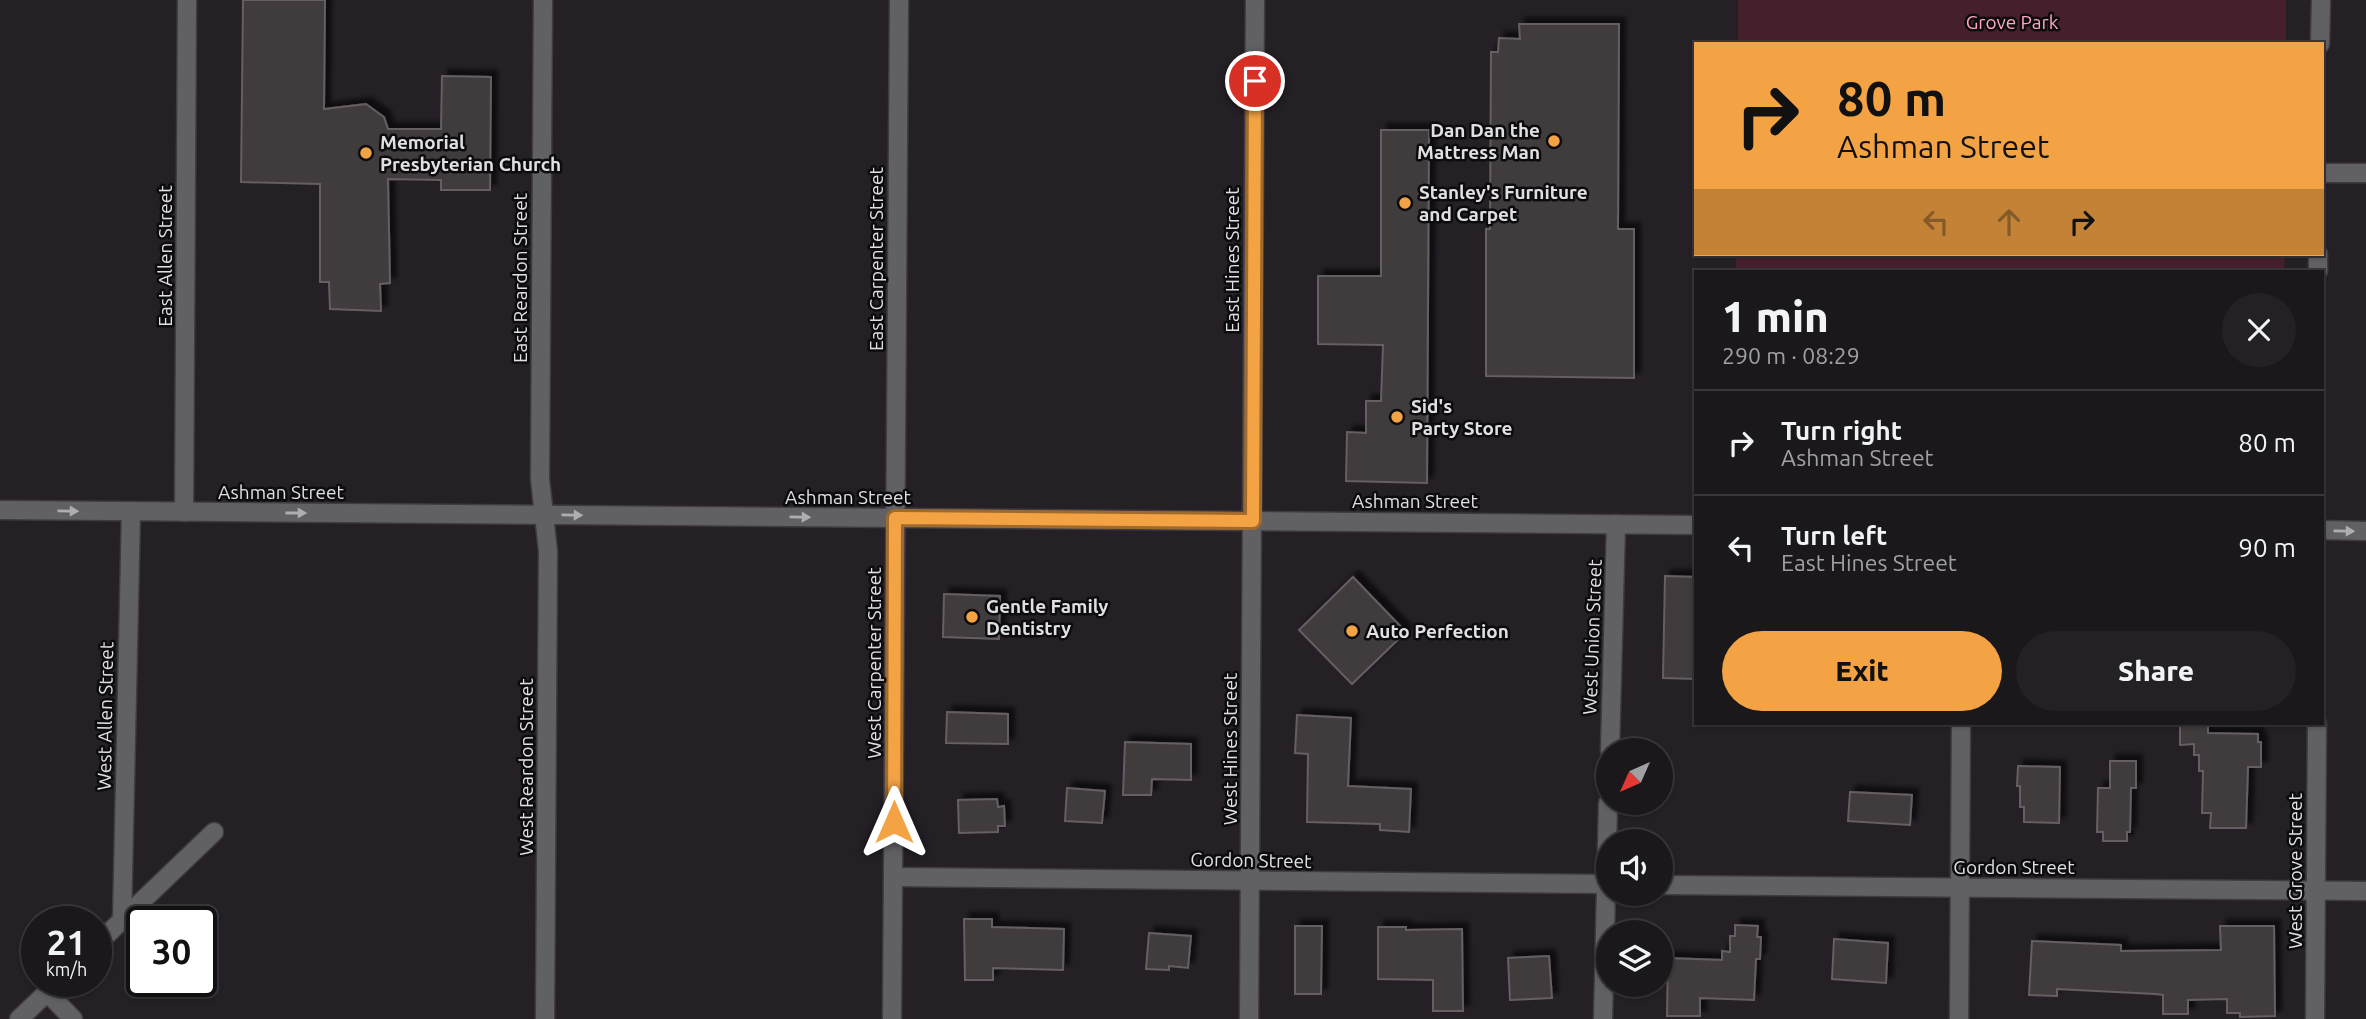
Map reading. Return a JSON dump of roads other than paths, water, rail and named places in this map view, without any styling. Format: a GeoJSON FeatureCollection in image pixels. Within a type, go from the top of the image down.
{"type":"FeatureCollection","features":[{"type":"Feature","properties":{"kind":"street","name":"East Allen Street"},"geometry":{"type":"LineString","coordinates":[[184,512],[187,0]]}},
{"type":"Feature","properties":{"kind":"street","name":"East Reardon Street"},"geometry":{"type":"LineString","coordinates":[[543,0],[540,479],[544,515]]}},
{"type":"Feature","properties":{"kind":"street","name":"East Carpenter Street"},"geometry":{"type":"LineString","coordinates":[[895,518],[899,0]]}},
{"type":"Feature","properties":{"kind":"street","name":"East Hines Street"},"geometry":{"type":"LineString","coordinates":[[1253,521],[1255,0]]}},
{"type":"Feature","properties":{"kind":"street"},"geometry":{"type":"LineString","coordinates":[[2320,42],[2321,0]]}},
{"type":"Feature","properties":{"kind":"street"},"geometry":{"type":"LineString","coordinates":[[2324,173],[2366,173]]}},
{"type":"Feature","properties":{"kind":"street","name":"Ashman Street"},"geometry":{"type":"LineString","coordinates":[[0,510],[1694,525]]}},
{"type":"Feature","properties":{"kind":"street","name":"West Allen Street"},"geometry":{"type":"LineString","coordinates":[[122,921],[131,512]]}},
{"type":"Feature","properties":{"kind":"street","name":"West Reardon Street"},"geometry":{"type":"LineString","coordinates":[[544,515],[548,551],[545,1019]]}},
{"type":"Feature","properties":{"kind":"street","name":"West Carpenter Street"},"geometry":{"type":"LineString","coordinates":[[892,1019],[895,518]]}},
{"type":"Feature","properties":{"kind":"street","name":"West Hines Street"},"geometry":{"type":"LineString","coordinates":[[1249,1019],[1253,521]]}},
{"type":"Feature","properties":{"kind":"street","name":"West Union Street"},"geometry":{"type":"LineString","coordinates":[[1610,738],[1616,524]]}},
{"type":"Feature","properties":{"kind":"street"},"geometry":{"type":"LineString","coordinates":[[2324,530],[2366,531]]}},
{"type":"Feature","properties":{"kind":"street"},"geometry":{"type":"LineString","coordinates":[[1959,1019],[1961,725]]}},
{"type":"Feature","properties":{"kind":"street","name":"West Grove Street"},"geometry":{"type":"LineString","coordinates":[[2315,1019],[2317,725]]}},
{"type":"Feature","properties":{"kind":"street"},"geometry":{"type":"LineString","coordinates":[[112,930],[214,832]]}},
{"type":"Feature","properties":{"kind":"street","name":"Gordon Street"},"geometry":{"type":"LineString","coordinates":[[894,877],[1596,884]]}},
{"type":"Feature","properties":{"kind":"street","name":"Gordon Street"},"geometry":{"type":"LineString","coordinates":[[1673,885],[2366,891]]}},
{"type":"Feature","properties":{"kind":"street"},"geometry":{"type":"LineString","coordinates":[[1603,1019],[1606,906]]}},
{"type":"Feature","properties":{"kind":"street"},"geometry":{"type":"LineString","coordinates":[[19,1019],[42,997]]}},
{"type":"Feature","properties":{"kind":"street"},"geometry":{"type":"LineString","coordinates":[[59,997],[73,1019]]}},
{"type":"Feature","properties":{"kind":"place","name":"Dan Dan the Mattress Man"},"geometry":{"type":"Point","coordinates":[1554,141]}},
{"type":"Feature","properties":{"kind":"place","name":"Memorial Presbyterian Church"},"geometry":{"type":"Point","coordinates":[366,153]}},
{"type":"Feature","properties":{"kind":"place","name":"Stanley's Furniture and Carpet"},"geometry":{"type":"Point","coordinates":[1405,203]}},
{"type":"Feature","properties":{"kind":"place","name":"Sid's Party Store"},"geometry":{"type":"Point","coordinates":[1397,417]}},
{"type":"Feature","properties":{"kind":"place","name":"Gentle Family Dentistry"},"geometry":{"type":"Point","coordinates":[972,617]}},
{"type":"Feature","properties":{"kind":"place","name":"Auto Perfection"},"geometry":{"type":"Point","coordinates":[1352,631]}},
{"type":"Feature","properties":{"kind":"park label","name":"Grove Park"},"geometry":{"type":"Point","coordinates":[2012,22]}}]}
